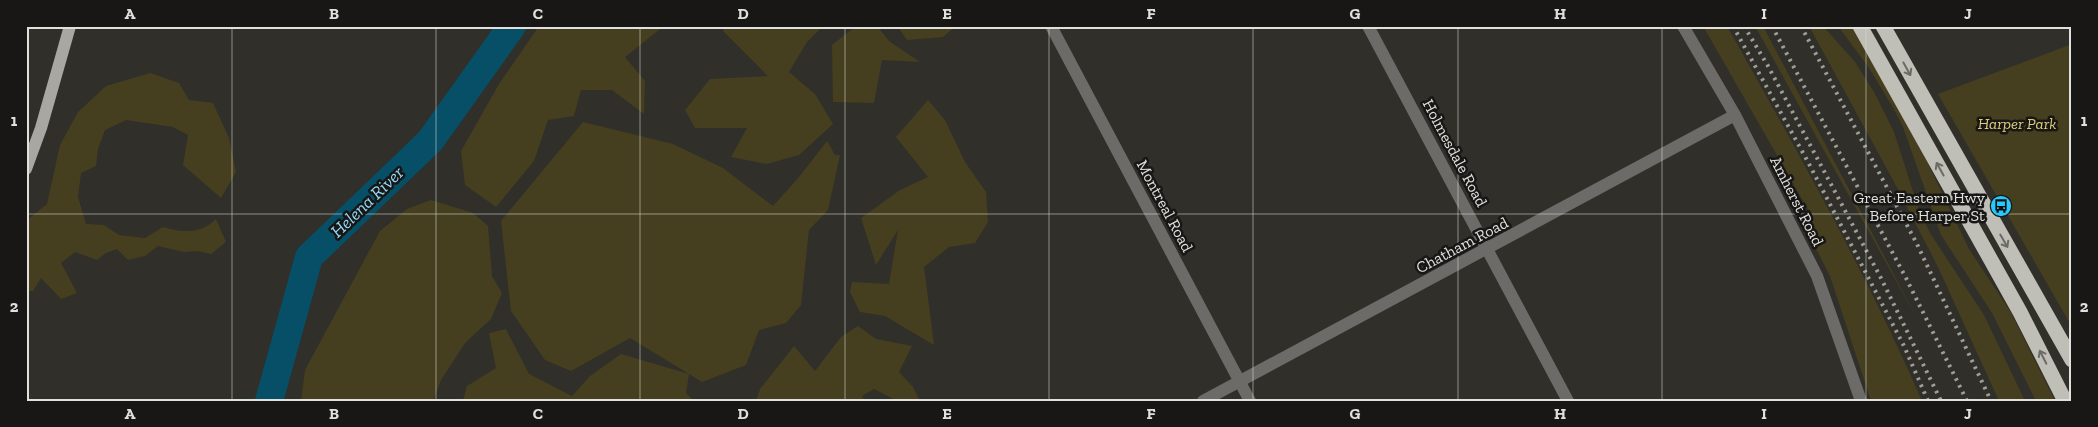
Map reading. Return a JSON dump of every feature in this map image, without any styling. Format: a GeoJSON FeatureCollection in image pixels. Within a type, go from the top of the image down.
{"type":"FeatureCollection","features":[{"type":"Feature","properties":{"kind":"highway"},"geometry":{"type":"LineString","coordinates":[[1860,26],[2020,312],[2065,401]]}},
{"type":"Feature","properties":{"kind":"highway"},"geometry":{"type":"LineString","coordinates":[[1883,26],[2072,360]]}},
{"type":"Feature","properties":{"kind":"main road"},"geometry":{"type":"LineString","coordinates":[[26,170],[42,128],[70,26]]}},
{"type":"Feature","properties":{"kind":"street","name":"Montreal Road"},"geometry":{"type":"LineString","coordinates":[[1051,26],[1250,401]]}},
{"type":"Feature","properties":{"kind":"street","name":"Holmesdale Road"},"geometry":{"type":"LineString","coordinates":[[1368,26],[1568,401]]}},
{"type":"Feature","properties":{"kind":"street","name":"Amherst Road"},"geometry":{"type":"LineString","coordinates":[[1683,26],[1735,115],[1817,276],[1860,401]]}},
{"type":"Feature","properties":{"kind":"street","name":"Chatham Road"},"geometry":{"type":"LineString","coordinates":[[1203,401],[1735,115]]}},
{"type":"Feature","properties":{"kind":"green space"},"geometry":{"type":"Polygon","coordinates":[[[539,26],[664,26],[625,57],[645,81],[644,114],[612,90],[581,90],[574,116],[548,120],[534,161],[496,207],[465,185],[461,151],[499,84],[539,26]]]}},
{"type":"Feature","properties":{"kind":"green space"},"geometry":{"type":"Polygon","coordinates":[[[722,26],[823,26],[807,42],[789,72],[815,94],[833,124],[799,155],[767,164],[731,157],[747,128],[695,128],[685,110],[710,79],[768,76],[724,32],[722,26]]]}},
{"type":"Feature","properties":{"kind":"green space"},"geometry":{"type":"Polygon","coordinates":[[[856,26],[877,26],[889,41],[920,62],[882,60],[874,103],[833,102],[832,45],[856,26]]]}},
{"type":"Feature","properties":{"kind":"green space"},"geometry":{"type":"Polygon","coordinates":[[[897,26],[956,26],[943,37],[907,40],[897,26]]]}},
{"type":"Feature","properties":{"kind":"green space"},"geometry":{"type":"Polygon","coordinates":[[[1703,26],[1727,26],[1854,258],[1922,401],[1871,401],[1830,276],[1802,221],[1810,213],[1703,26]]]}},
{"type":"Feature","properties":{"kind":"green space"},"geometry":{"type":"Polygon","coordinates":[[[1755,26],[1763,26],[1920,324],[1755,26]]]}},
{"type":"Feature","properties":{"kind":"green space"},"geometry":{"type":"Polygon","coordinates":[[[1809,26],[1823,26],[1855,62],[1874,92],[1894,132],[1918,207],[1930,233],[1984,315],[2025,401],[1999,401],[1938,267],[1809,26]]]}},
{"type":"Feature","properties":{"kind":"green space"},"geometry":{"type":"Polygon","coordinates":[[[1838,26],[1852,26],[1921,149],[1969,249],[2010,311],[2055,401],[2036,401],[1992,313],[1941,235],[1903,127],[1892,106],[1869,68],[1838,26]]]}},
{"type":"Feature","properties":{"kind":"green space","name":"Harper Park"},"geometry":{"type":"Polygon","coordinates":[[[2072,44],[2072,327],[1938,94],[2072,44]]]}},
{"type":"Feature","properties":{"kind":"green space"},"geometry":{"type":"Polygon","coordinates":[[[150,73],[179,83],[189,100],[213,103],[229,138],[236,172],[221,198],[183,165],[188,135],[173,127],[126,120],[105,130],[98,149],[96,166],[81,173],[78,197],[86,224],[104,225],[119,235],[145,238],[163,227],[185,231],[198,230],[216,219],[226,242],[211,254],[198,251],[184,252],[158,246],[145,256],[128,260],[117,249],[106,253],[97,260],[75,252],[61,263],[77,293],[61,299],[41,278],[33,291],[26,291],[26,221],[47,204],[60,145],[78,112],[106,86],[150,73]]]}},
{"type":"Feature","properties":{"kind":"green space"},"geometry":{"type":"Polygon","coordinates":[[[928,100],[945,120],[965,162],[986,192],[988,222],[975,243],[949,247],[924,267],[934,345],[885,316],[860,312],[850,292],[852,282],[889,284],[898,230],[876,265],[861,218],[900,190],[928,177],[896,137],[928,100]]]}},
{"type":"Feature","properties":{"kind":"green space"},"geometry":{"type":"Polygon","coordinates":[[[583,122],[673,144],[723,168],[773,206],[827,141],[835,155],[840,155],[828,210],[809,230],[801,305],[786,323],[759,330],[746,365],[702,382],[630,338],[571,371],[545,360],[511,311],[501,221],[583,122]]]}},
{"type":"Feature","properties":{"kind":"green space"},"geometry":{"type":"Polygon","coordinates":[[[431,200],[473,213],[488,226],[492,276],[502,293],[491,319],[465,343],[441,380],[433,401],[301,401],[305,370],[380,231],[407,209],[431,200]]]}},
{"type":"Feature","properties":{"kind":"green space"},"geometry":{"type":"Polygon","coordinates":[[[858,326],[876,339],[912,346],[899,372],[913,387],[920,401],[897,401],[874,389],[862,396],[865,401],[756,401],[760,389],[794,346],[815,371],[841,337],[858,326]]]}},
{"type":"Feature","properties":{"kind":"green space"},"geometry":{"type":"Polygon","coordinates":[[[506,329],[529,374],[572,396],[590,376],[621,354],[689,374],[686,393],[694,401],[463,401],[467,386],[496,368],[489,333],[506,329]]]}},
{"type":"Feature","properties":{"kind":"waterway","name":"Helena River"},"geometry":{"type":"LineString","coordinates":[[269,401],[309,257],[430,141],[512,26]]}},
{"type":"Feature","properties":{"kind":"railway"},"geometry":{"type":"LineString","coordinates":[[1733,26],[1808,162],[1904,346],[1928,401]]}},
{"type":"Feature","properties":{"kind":"railway"},"geometry":{"type":"LineString","coordinates":[[1744,26],[1768,66],[1882,280],[1941,401]]}},
{"type":"Feature","properties":{"kind":"railway"},"geometry":{"type":"LineString","coordinates":[[1772,26],[1906,278],[1967,401]]}},
{"type":"Feature","properties":{"kind":"railway"},"geometry":{"type":"LineString","coordinates":[[1801,26],[1917,244],[1991,401]]}},
{"type":"Feature","properties":{"kind":"place","name":"Great Eastern Hwy Before Harper St"},"geometry":{"type":"Point","coordinates":[2001,206]}}]}
